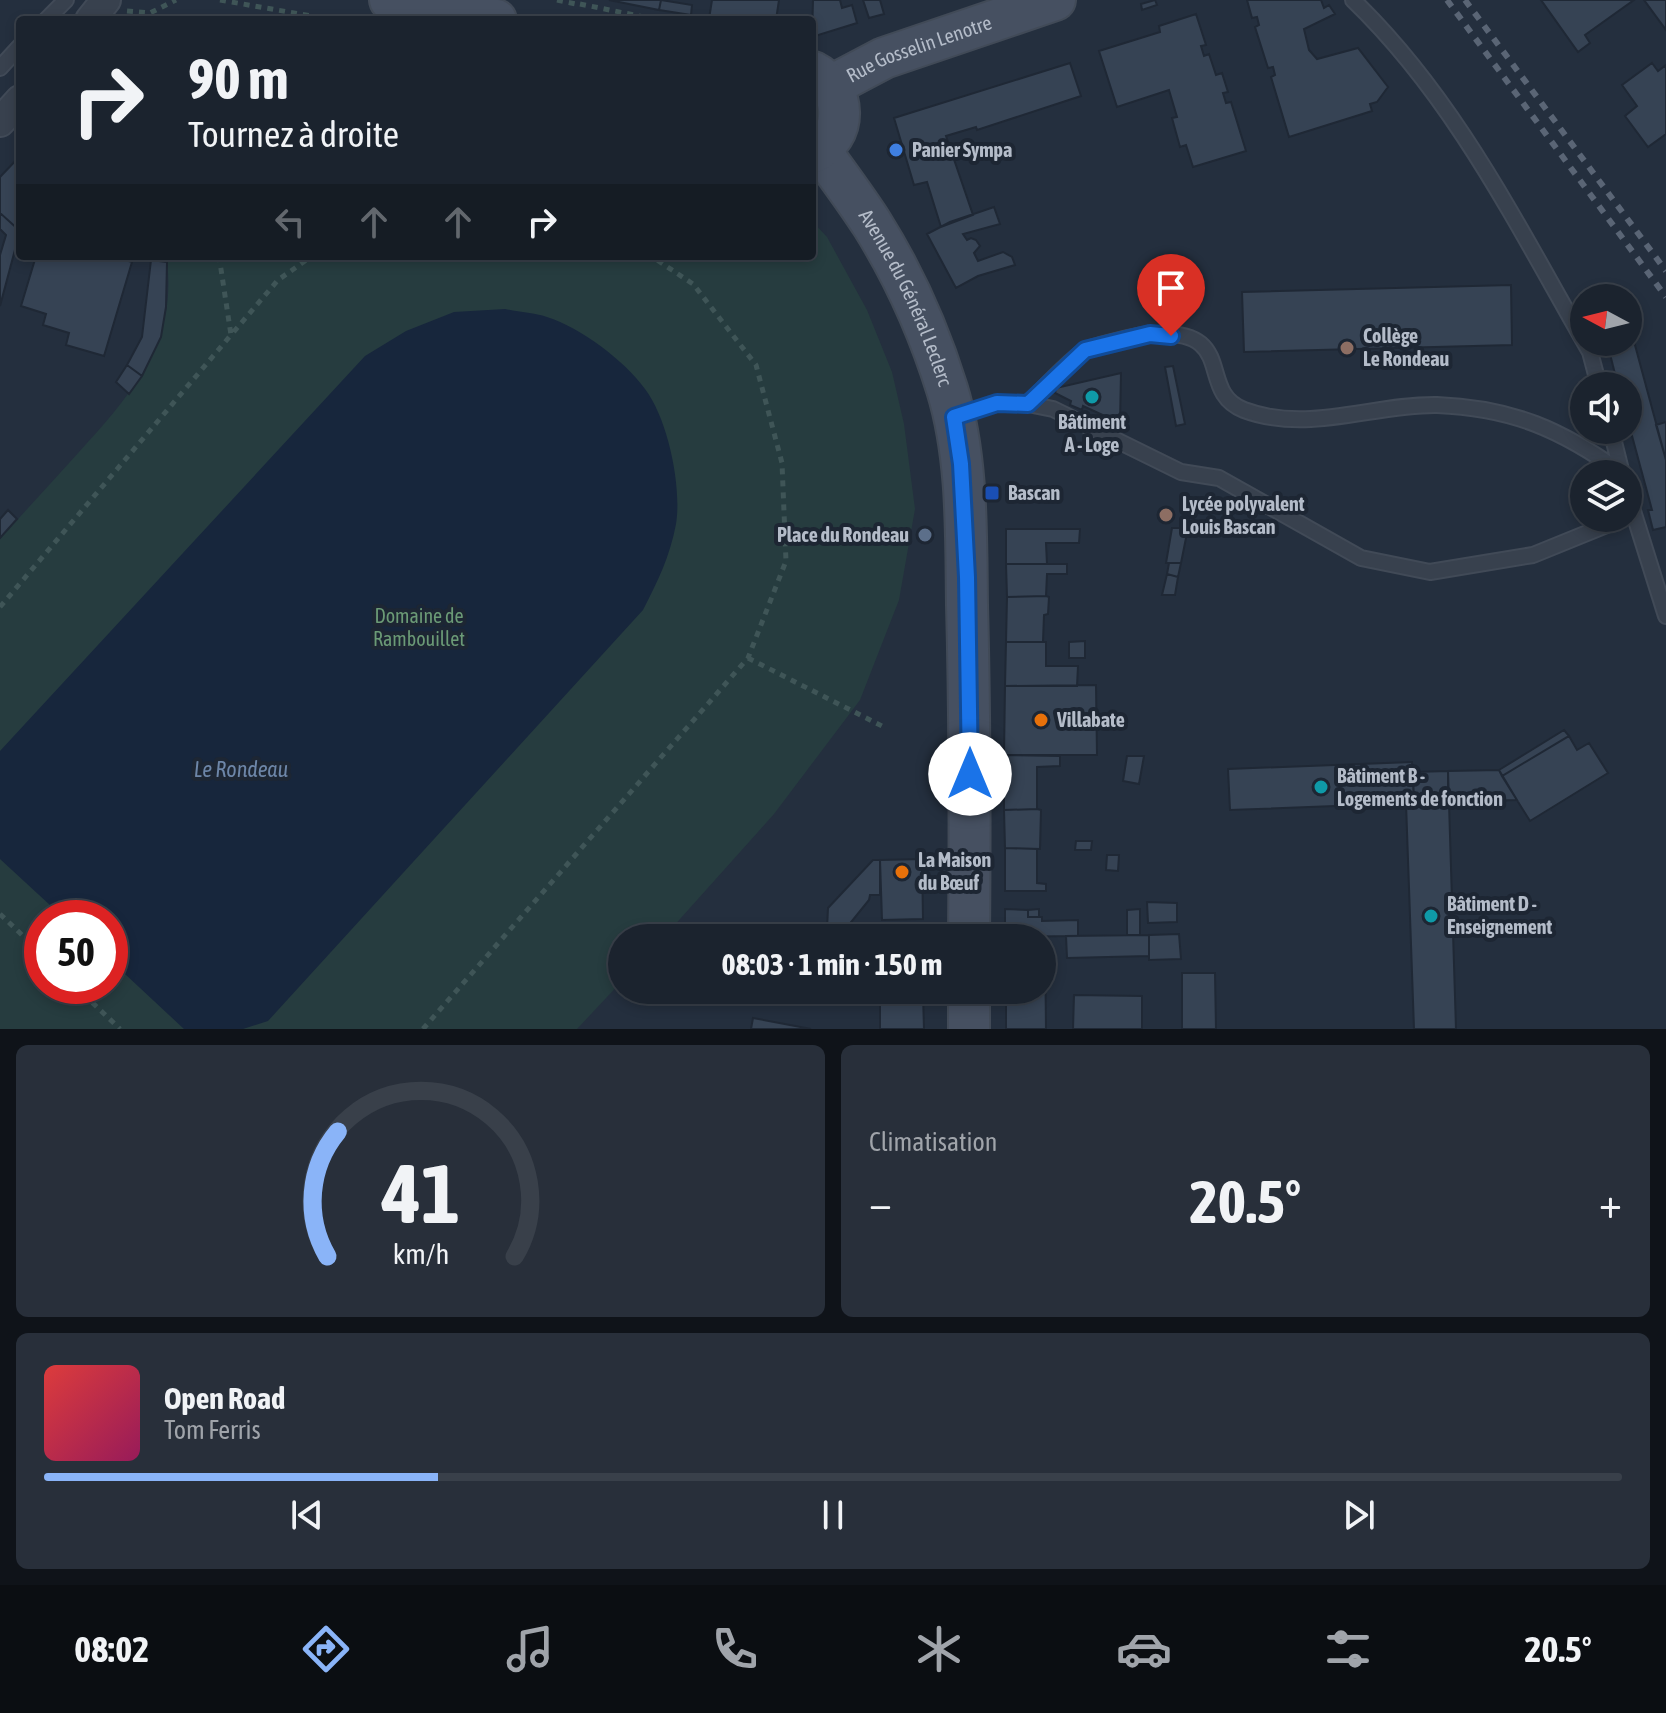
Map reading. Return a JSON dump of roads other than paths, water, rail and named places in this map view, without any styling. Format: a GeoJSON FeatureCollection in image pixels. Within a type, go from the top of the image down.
{"type":"FeatureCollection","features":[{"type":"Feature","properties":{"kind":"main road"},"geometry":{"type":"LineString","coordinates":[[390,0],[475,16]]}},
{"type":"Feature","properties":{"kind":"main road","name":"Rue Gosselin Lenotre"},"geometry":{"type":"LineString","coordinates":[[822,79],[1055,0]]}},
{"type":"Feature","properties":{"kind":"main road"},"geometry":{"type":"LineString","coordinates":[[816,151],[830,141],[840,114],[838,100],[822,79]]}},
{"type":"Feature","properties":{"kind":"main road","name":"Avenue du Général Leclerc"},"geometry":{"type":"LineString","coordinates":[[816,151],[872,224],[917,306],[954,417],[961,464],[967,577],[971,748],[969,924]]}},
{"type":"Feature","properties":{"kind":"main road"},"geometry":{"type":"LineString","coordinates":[[969,1004],[969,1029]]}},
{"type":"Feature","properties":{"kind":"street"},"geometry":{"type":"LineString","coordinates":[[95,16],[111,3]]}},
{"type":"Feature","properties":{"kind":"street"},"geometry":{"type":"LineString","coordinates":[[0,122],[16,104]]}},
{"type":"Feature","properties":{"kind":"lane"},"geometry":{"type":"LineString","coordinates":[[50,16],[66,0]]}},
{"type":"Feature","properties":{"kind":"lane"},"geometry":{"type":"LineString","coordinates":[[1353,0],[1389,35],[1468,139],[1590,352],[1595,372]]}},
{"type":"Feature","properties":{"kind":"lane"},"geometry":{"type":"LineString","coordinates":[[0,68],[16,50]]}},
{"type":"Feature","properties":{"kind":"lane"},"geometry":{"type":"LineString","coordinates":[[1028,404],[1085,350],[1150,334],[1192,337],[1206,347],[1223,393],[1242,409],[1299,420],[1436,405],[1519,416],[1582,445],[1603,460]]}},
{"type":"Feature","properties":{"kind":"lane"},"geometry":{"type":"LineString","coordinates":[[954,417],[997,403],[1053,409],[1181,472],[1219,478],[1361,558],[1430,572],[1533,555],[1589,532]]}},
{"type":"Feature","properties":{"kind":"lane"},"geometry":{"type":"LineString","coordinates":[[1634,532],[1666,616]]}},
{"type":"Feature","properties":{"kind":"water","name":"Le Rondeau"},"geometry":{"type":"Polygon","coordinates":[[[505,309],[547,317],[587,337],[626,367],[653,402],[671,454],[677,509],[670,547],[643,610],[268,1021],[243,1029],[184,1029],[128,977],[128,900],[44,900],[0,859],[0,751],[365,356],[406,331],[454,312],[505,309]]]}},
{"type":"Feature","properties":{"kind":"railway"},"geometry":{"type":"LineString","coordinates":[[1447,0],[1666,297]]}},
{"type":"Feature","properties":{"kind":"railway"},"geometry":{"type":"LineString","coordinates":[[1465,0],[1666,271]]}},
{"type":"Feature","properties":{"kind":"place","name":"Panier Sympa"},"geometry":{"type":"Point","coordinates":[896,150]}},
{"type":"Feature","properties":{"kind":"place","name":"Collège Le Rondeau"},"geometry":{"type":"Point","coordinates":[1347,348]}},
{"type":"Feature","properties":{"kind":"place","name":"Bâtiment A - Loge"},"geometry":{"type":"Point","coordinates":[1092,397]}},
{"type":"Feature","properties":{"kind":"place","name":"Bascan"},"geometry":{"type":"Point","coordinates":[992,493]}},
{"type":"Feature","properties":{"kind":"place","name":"Lycée polyvalent Louis Bascan"},"geometry":{"type":"Point","coordinates":[1166,515]}},
{"type":"Feature","properties":{"kind":"place","name":"Place du Rondeau"},"geometry":{"type":"Point","coordinates":[925,535]}},
{"type":"Feature","properties":{"kind":"place","name":"Villabate"},"geometry":{"type":"Point","coordinates":[1041,720]}},
{"type":"Feature","properties":{"kind":"place","name":"Bâtiment B - Logements de fonction"},"geometry":{"type":"Point","coordinates":[1321,787]}},
{"type":"Feature","properties":{"kind":"place","name":"La Maison du Bœuf"},"geometry":{"type":"Point","coordinates":[902,872]}},
{"type":"Feature","properties":{"kind":"place","name":"Bâtiment D - Enseignement"},"geometry":{"type":"Point","coordinates":[1431,916]}},
{"type":"Feature","properties":{"kind":"park label","name":"Domaine de Rambouillet"},"geometry":{"type":"Point","coordinates":[419,628]}}]}
